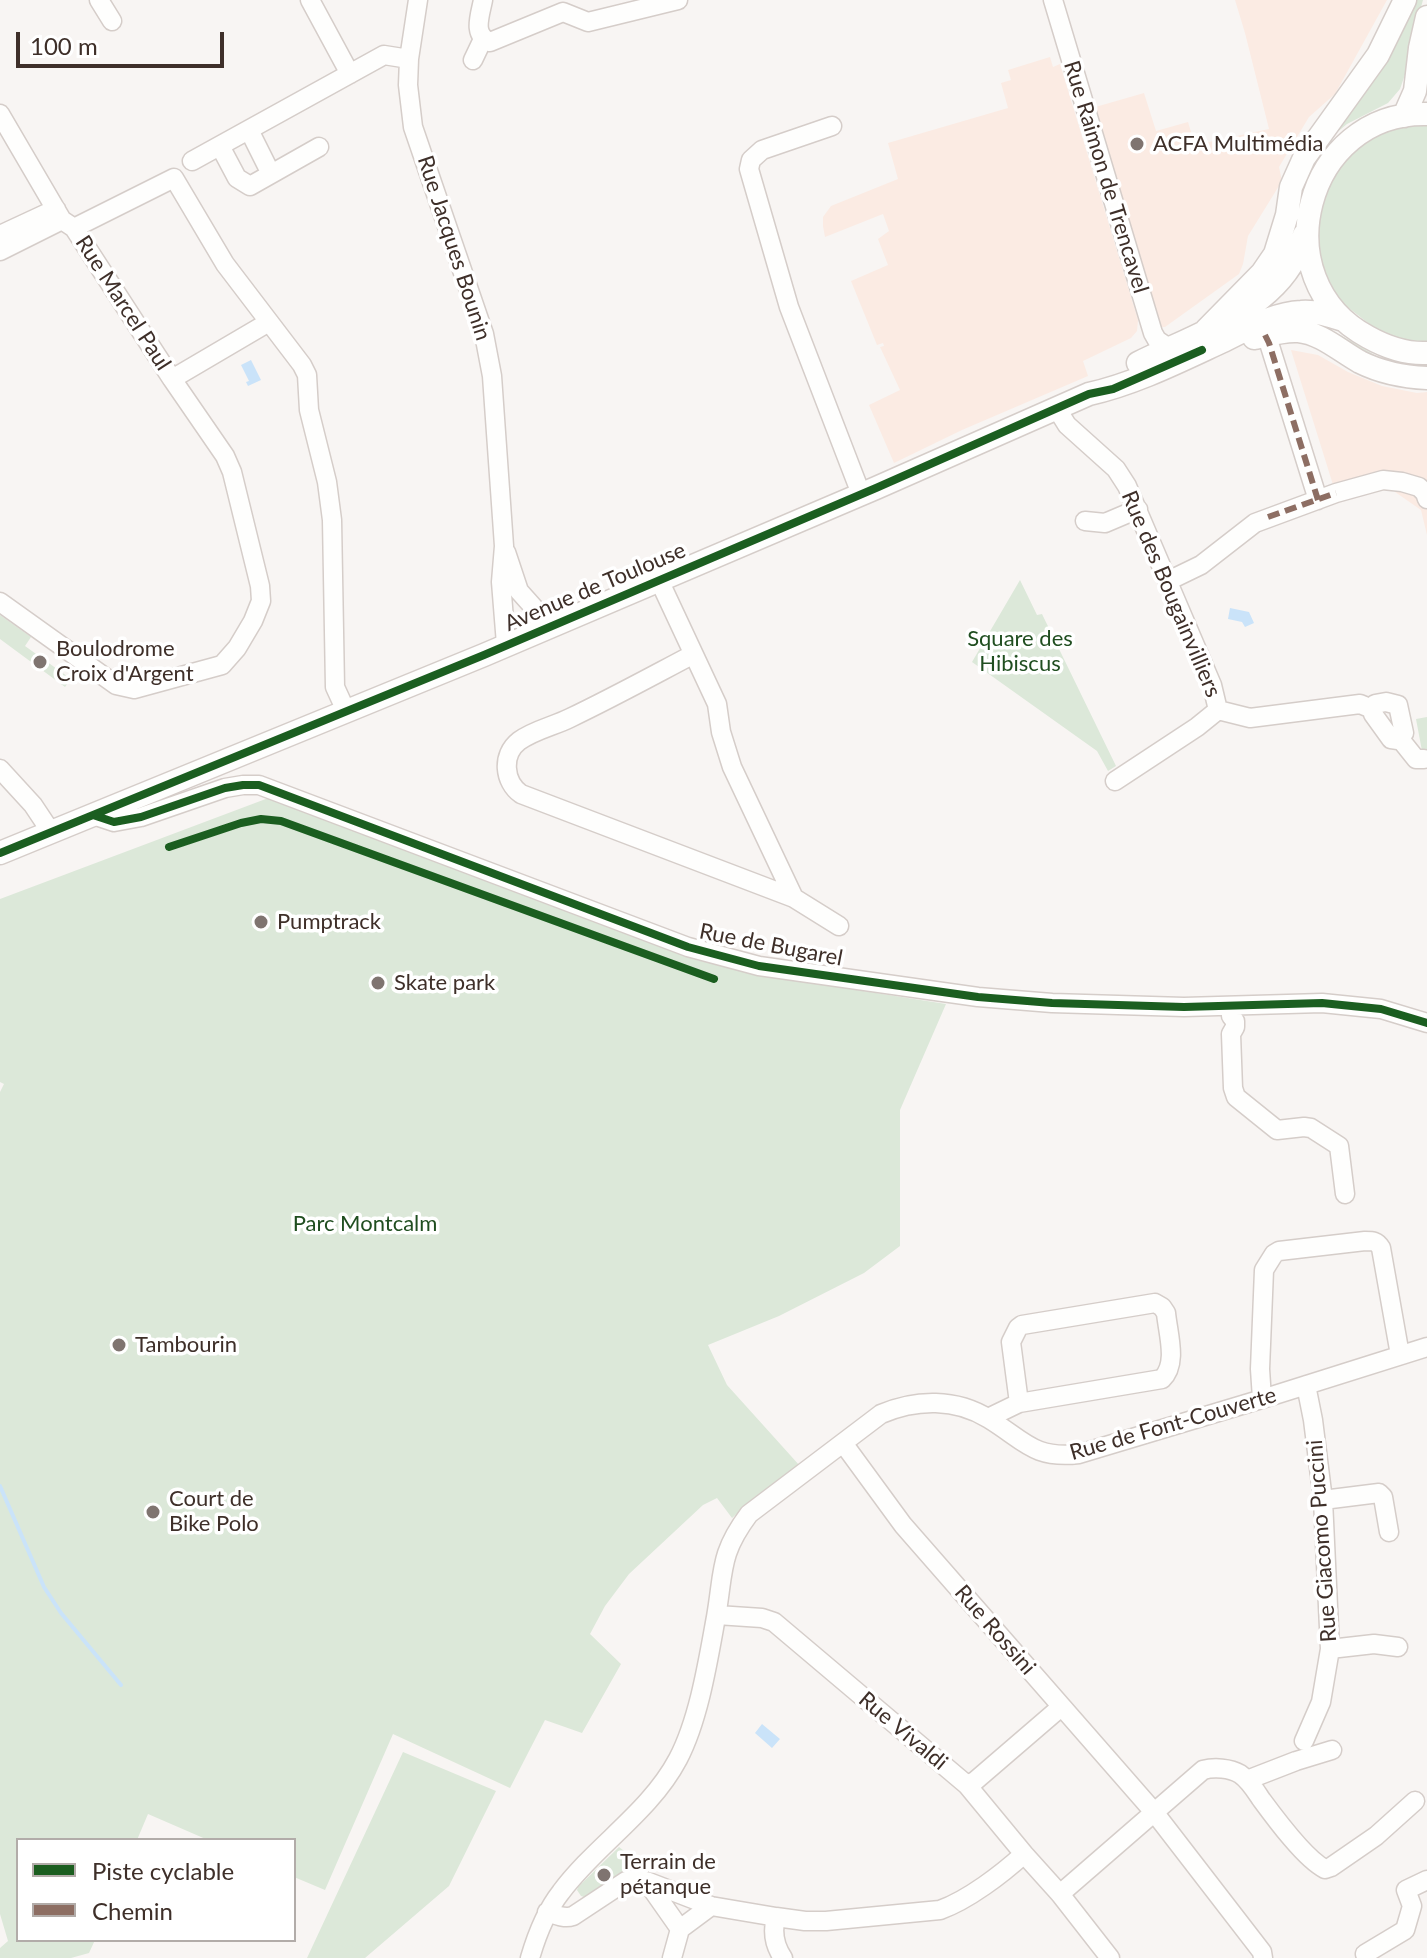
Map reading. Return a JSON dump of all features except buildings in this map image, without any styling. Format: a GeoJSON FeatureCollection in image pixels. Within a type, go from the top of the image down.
{"type":"FeatureCollection","features":[{"type":"Feature","properties":{"kind":"main road"},"geometry":{"type":"LineString","coordinates":[[1204,340],[1275,254],[1287,215],[1291,187],[1304,158],[1378,55],[1405,0]]}},
{"type":"Feature","properties":{"kind":"main road"},"geometry":{"type":"LineString","coordinates":[[1427,17],[1415,91],[1416,115],[1371,127],[1337,153],[1315,189],[1306,230],[1312,270],[1325,297],[1343,320],[1379,344],[1427,353]]}},
{"type":"Feature","properties":{"kind":"main road","name":"Avenue de Toulouse"},"geometry":{"type":"LineString","coordinates":[[0,853],[659,580],[1089,394],[1113,389],[1204,340],[1227,321],[1252,307],[1279,281],[1295,259],[1306,230]]}},
{"type":"Feature","properties":{"kind":"main road","name":"Avenue de Toulouse"},"geometry":{"type":"LineString","coordinates":[[1089,394],[1107,378],[1169,348],[1281,315],[1318,312],[1343,320]]}},
{"type":"Feature","properties":{"kind":"main road"},"geometry":{"type":"LineString","coordinates":[[1204,340],[1300,331],[1314,335],[1362,363],[1410,377],[1427,378]]}},
{"type":"Feature","properties":{"kind":"street"},"geometry":{"type":"LineString","coordinates":[[99,0],[112,21]]}},
{"type":"Feature","properties":{"kind":"street"},"geometry":{"type":"LineString","coordinates":[[310,0],[350,74]]}},
{"type":"Feature","properties":{"kind":"street","name":"Rue Jacques Bounin"},"geometry":{"type":"LineString","coordinates":[[418,0],[409,59],[408,85],[413,127],[484,334],[492,376],[504,546],[501,582],[506,644]]}},
{"type":"Feature","properties":{"kind":"street"},"geometry":{"type":"LineString","coordinates":[[483,0],[479,35],[490,42],[563,12],[588,22],[678,0]]}},
{"type":"Feature","properties":{"kind":"street","name":"Rue Raimon de Trencavel"},"geometry":{"type":"LineString","coordinates":[[1053,0],[1153,333],[1169,348]]}},
{"type":"Feature","properties":{"kind":"street"},"geometry":{"type":"LineString","coordinates":[[473,60],[483,39]]}},
{"type":"Feature","properties":{"kind":"street"},"geometry":{"type":"LineString","coordinates":[[192,161],[384,55],[409,59]]}},
{"type":"Feature","properties":{"kind":"street","name":"Rue Marcel Paul"},"geometry":{"type":"LineString","coordinates":[[0,114],[64,219],[225,456],[232,472],[261,601],[237,648],[222,665],[134,689],[116,685],[0,602]]}},
{"type":"Feature","properties":{"kind":"street"},"geometry":{"type":"LineString","coordinates":[[832,126],[762,150],[751,160],[749,169],[789,307],[861,494]]}},
{"type":"Feature","properties":{"kind":"street"},"geometry":{"type":"LineString","coordinates":[[249,130],[271,174]]}},
{"type":"Feature","properties":{"kind":"street"},"geometry":{"type":"LineString","coordinates":[[220,146],[237,178],[250,186],[319,147]]}},
{"type":"Feature","properties":{"kind":"street","name":"Rue Marcel Paul"},"geometry":{"type":"LineString","coordinates":[[64,219],[174,178],[225,264],[269,322],[172,379]]}},
{"type":"Feature","properties":{"kind":"street"},"geometry":{"type":"LineString","coordinates":[[0,235],[64,219]]}},
{"type":"Feature","properties":{"kind":"street"},"geometry":{"type":"LineString","coordinates":[[0,251],[64,219]]}},
{"type":"Feature","properties":{"kind":"street"},"geometry":{"type":"LineString","coordinates":[[269,322],[307,375],[309,410],[327,482],[332,520],[335,687],[346,711]]}},
{"type":"Feature","properties":{"kind":"street"},"geometry":{"type":"LineString","coordinates":[[1265,335],[1327,496]]}},
{"type":"Feature","properties":{"kind":"street","name":"Rue des Bougainvilliers"},"geometry":{"type":"LineString","coordinates":[[1057,409],[1067,425],[1116,469],[1127,486],[1212,685],[1218,710]]}},
{"type":"Feature","properties":{"kind":"street"},"geometry":{"type":"LineString","coordinates":[[1168,581],[1201,565],[1268,517],[1327,496],[1383,480],[1419,487],[1427,499]]}},
{"type":"Feature","properties":{"kind":"street"},"geometry":{"type":"LineString","coordinates":[[1085,521],[1105,523],[1138,509]]}},
{"type":"Feature","properties":{"kind":"street","name":"Rue Jacques Bounin"},"geometry":{"type":"LineString","coordinates":[[504,546],[519,591],[536,610],[542,629]]}},
{"type":"Feature","properties":{"kind":"street"},"geometry":{"type":"LineString","coordinates":[[659,580],[717,704],[721,732],[732,767],[794,898]]}},
{"type":"Feature","properties":{"kind":"street"},"geometry":{"type":"LineString","coordinates":[[503,605],[510,600],[525,598]]}},
{"type":"Feature","properties":{"kind":"street"},"geometry":{"type":"LineString","coordinates":[[692,655],[571,718],[519,741],[508,757],[506,767],[515,790],[794,898],[839,926]]}},
{"type":"Feature","properties":{"kind":"street"},"geometry":{"type":"LineString","coordinates":[[1386,702],[1398,705],[1404,733],[1400,739],[1391,739],[1373,714],[1375,704],[1386,702]]}},
{"type":"Feature","properties":{"kind":"street"},"geometry":{"type":"LineString","coordinates":[[1115,781],[1218,710],[1250,718],[1360,704],[1372,709]]}},
{"type":"Feature","properties":{"kind":"street"},"geometry":{"type":"LineString","coordinates":[[1400,739],[1416,759],[1424,759]]}},
{"type":"Feature","properties":{"kind":"street"},"geometry":{"type":"LineString","coordinates":[[0,769],[33,805],[51,832]]}},
{"type":"Feature","properties":{"kind":"street","name":"Rue de Bugarel"},"geometry":{"type":"LineString","coordinates":[[93,815],[114,822],[141,817],[225,788],[259,785],[661,937],[759,966],[978,997],[1231,1019],[1322,1003],[1381,1009],[1427,1023]]}},
{"type":"Feature","properties":{"kind":"street"},"geometry":{"type":"LineString","coordinates":[[1231,1019],[1233,1088],[1236,1097],[1277,1130],[1311,1128],[1339,1146],[1345,1194]]}},
{"type":"Feature","properties":{"kind":"street"},"geometry":{"type":"LineString","coordinates":[[1262,1399],[1260,1369],[1264,1270],[1279,1251],[1365,1241],[1378,1243],[1400,1355]]}},
{"type":"Feature","properties":{"kind":"street"},"geometry":{"type":"LineString","coordinates":[[988,1418],[1019,1403],[1162,1379],[1171,1365],[1166,1313],[1155,1303],[1022,1325],[1011,1342],[1019,1403]]}},
{"type":"Feature","properties":{"kind":"street","name":"Rue de Font-Couverte"},"geometry":{"type":"LineString","coordinates":[[530,1958],[547,1912],[560,1893],[652,1797],[677,1761],[695,1714],[717,1615],[724,1558],[736,1531],[749,1514],[881,1414],[914,1403],[951,1404],[988,1418],[1044,1453],[1060,1456],[1079,1454],[1427,1347]]}},
{"type":"Feature","properties":{"kind":"street","name":"Rue Giacomo Puccini"},"geometry":{"type":"LineString","coordinates":[[1304,1741],[1321,1702],[1330,1649],[1323,1500],[1306,1385]]}},
{"type":"Feature","properties":{"kind":"street","name":"Rue Rossini"},"geometry":{"type":"LineString","coordinates":[[843,1443],[903,1525],[1154,1812],[1262,1952],[1263,1958]]}},
{"type":"Feature","properties":{"kind":"street"},"geometry":{"type":"LineString","coordinates":[[1323,1500],[1379,1493],[1383,1497],[1389,1532]]}},
{"type":"Feature","properties":{"kind":"street","name":"Rue Vivaldi"},"geometry":{"type":"LineString","coordinates":[[717,1615],[762,1618],[774,1622],[967,1785],[1110,1958]]}},
{"type":"Feature","properties":{"kind":"street"},"geometry":{"type":"LineString","coordinates":[[1330,1649],[1374,1644],[1398,1647]]}},
{"type":"Feature","properties":{"kind":"street"},"geometry":{"type":"LineString","coordinates":[[967,1785],[1061,1707]]}},
{"type":"Feature","properties":{"kind":"street"},"geometry":{"type":"LineString","coordinates":[[1247,1780],[1332,1750]]}},
{"type":"Feature","properties":{"kind":"street"},"geometry":{"type":"LineString","coordinates":[[1060,1894],[1208,1768],[1232,1771],[1247,1780],[1283,1828],[1316,1864],[1325,1869],[1376,1836],[1415,1801]]}},
{"type":"Feature","properties":{"kind":"street"},"geometry":{"type":"LineString","coordinates":[[547,1912],[568,1918],[626,1881],[635,1879],[711,1906],[776,1917],[826,1921],[940,1910],[952,1906],[1024,1854]]}},
{"type":"Feature","properties":{"kind":"street"},"geometry":{"type":"LineString","coordinates":[[1365,1954],[1405,1930],[1412,1906],[1406,1890],[1427,1880]]}},
{"type":"Feature","properties":{"kind":"street"},"geometry":{"type":"LineString","coordinates":[[646,1881],[680,1929]]}},
{"type":"Feature","properties":{"kind":"street"},"geometry":{"type":"LineString","coordinates":[[672,1958],[680,1929],[711,1906]]}},
{"type":"Feature","properties":{"kind":"street"},"geometry":{"type":"LineString","coordinates":[[776,1917],[773,1928],[775,1941],[783,1958]]}},
{"type":"Feature","properties":{"kind":"shaded area"},"geometry":{"type":"Polygon","coordinates":[[[1235,0],[1387,0],[1335,94],[1309,117],[1279,167],[1282,181],[1248,236],[1239,274],[1165,327],[1160,327],[1092,108],[1144,93],[1156,131],[1188,122],[1195,145],[1269,129],[1235,0]]]}},
{"type":"Feature","properties":{"kind":"shaded area"},"geometry":{"type":"Polygon","coordinates":[[[1050,57],[1053,67],[1060,64],[1138,320],[1137,331],[1131,338],[1083,361],[1088,376],[894,463],[869,405],[900,390],[880,347],[884,346],[883,343],[877,345],[851,281],[888,265],[878,239],[889,231],[883,214],[825,237],[823,217],[831,206],[898,179],[888,143],[1008,108],[1001,83],[1011,80],[1008,70],[1050,57]]]}},
{"type":"Feature","properties":{"kind":"shaded area"},"geometry":{"type":"Polygon","coordinates":[[[1291,350],[1318,355],[1382,386],[1427,392],[1427,535],[1421,510],[1372,476],[1334,488],[1291,350]]]}},
{"type":"Feature","properties":{"kind":"green space"},"geometry":{"type":"Polygon","coordinates":[[[1409,0],[1423,0],[1400,89],[1388,103],[1347,124],[1329,139],[1409,0]]]}},
{"type":"Feature","properties":{"kind":"green space"},"geometry":{"type":"Polygon","coordinates":[[[1427,124],[1427,345],[1386,337],[1336,298],[1318,258],[1317,215],[1333,175],[1346,158],[1382,133],[1427,124]]]}},
{"type":"Feature","properties":{"kind":"green space"},"geometry":{"type":"Polygon","coordinates":[[[1291,319],[1318,322],[1378,357],[1427,362],[1427,374],[1394,371],[1291,319]]]}},
{"type":"Feature","properties":{"kind":"green space","name":"Square des Hibiscus"},"geometry":{"type":"Polygon","coordinates":[[[1020,580],[1037,615],[1042,614],[1116,766],[1108,771],[1097,751],[972,662],[1020,580]]]}},
{"type":"Feature","properties":{"kind":"green space","name":"Boulodrome Croix d'Argent"},"geometry":{"type":"Polygon","coordinates":[[[0,615],[31,637],[25,646],[71,679],[65,687],[0,639],[0,615]]]}},
{"type":"Feature","properties":{"kind":"green space"},"geometry":{"type":"Polygon","coordinates":[[[1427,717],[1427,750],[1422,751],[1416,719],[1427,717]]]}},
{"type":"Feature","properties":{"kind":"green space","name":"Parc Montcalm"},"geometry":{"type":"Polygon","coordinates":[[[271,797],[693,959],[755,974],[946,1004],[900,1110],[900,1246],[864,1273],[779,1316],[708,1345],[727,1385],[800,1466],[732,1518],[717,1498],[703,1505],[629,1574],[605,1606],[590,1634],[621,1664],[582,1733],[545,1720],[510,1788],[393,1734],[325,1890],[296,1878],[296,1838],[203,1838],[148,1814],[138,1838],[16,1838],[16,1942],[94,1942],[89,1953],[71,1958],[0,1958],[0,1948],[8,1941],[0,1914],[0,1092],[4,1084],[0,1082],[0,899],[271,797]]]}},
{"type":"Feature","properties":{"kind":"green space"},"geometry":{"type":"Polygon","coordinates":[[[403,1752],[496,1791],[449,1886],[365,1958],[307,1958],[403,1752]]]}},
{"type":"Feature","properties":{"kind":"green space"},"geometry":{"type":"Polygon","coordinates":[[[619,1847],[641,1864],[590,1899],[581,1896],[578,1887],[619,1847]]]}},
{"type":"Feature","properties":{"kind":"water"},"geometry":{"type":"Polygon","coordinates":[[[251,360],[261,380],[248,386],[246,382],[249,381],[241,365],[251,360]]]}},
{"type":"Feature","properties":{"kind":"water"},"geometry":{"type":"Polygon","coordinates":[[[1230,608],[1249,612],[1254,623],[1245,627],[1242,622],[1228,619],[1230,608]]]}},
{"type":"Feature","properties":{"kind":"water"},"geometry":{"type":"Polygon","coordinates":[[[762,1724],[780,1739],[772,1748],[755,1733],[762,1724]]]}},
{"type":"Feature","properties":{"kind":"waterway"},"geometry":{"type":"LineString","coordinates":[[0,1486],[44,1587],[61,1613],[121,1685]]}},
{"type":"Feature","properties":{"kind":"marked path"},"geometry":{"type":"LineString","coordinates":[[1265,335],[1318,500]]}},
{"type":"Feature","properties":{"kind":"marked path"},"geometry":{"type":"LineString","coordinates":[[1268,517],[1336,493]]}},
{"type":"Feature","properties":{"kind":"cycle path"},"geometry":{"type":"LineString","coordinates":[[0,853],[484,655],[1089,394],[1113,389],[1202,350]]}},
{"type":"Feature","properties":{"kind":"cycle path"},"geometry":{"type":"LineString","coordinates":[[93,815],[114,822],[141,817],[225,788],[259,785],[688,947],[759,966],[978,997],[1052,1003],[1184,1007],[1322,1003],[1381,1009],[1427,1023]]}},
{"type":"Feature","properties":{"kind":"cycle path"},"geometry":{"type":"LineString","coordinates":[[169,847],[241,823],[261,819],[281,821],[714,979]]}},
{"type":"Feature","properties":{"kind":"place","name":"ACFA Multimédia"},"geometry":{"type":"Point","coordinates":[1137,144]}},
{"type":"Feature","properties":{"kind":"place","name":"Boulodrome Croix d'Argent"},"geometry":{"type":"Point","coordinates":[40,662]}},
{"type":"Feature","properties":{"kind":"place","name":"Pumptrack"},"geometry":{"type":"Point","coordinates":[261,922]}},
{"type":"Feature","properties":{"kind":"place","name":"Skate park"},"geometry":{"type":"Point","coordinates":[378,983]}},
{"type":"Feature","properties":{"kind":"place","name":"Tambourin"},"geometry":{"type":"Point","coordinates":[119,1345]}},
{"type":"Feature","properties":{"kind":"place","name":"Court de Bike Polo"},"geometry":{"type":"Point","coordinates":[153,1512]}},
{"type":"Feature","properties":{"kind":"place","name":"Terrain de pétanque"},"geometry":{"type":"Point","coordinates":[604,1875]}}]}
